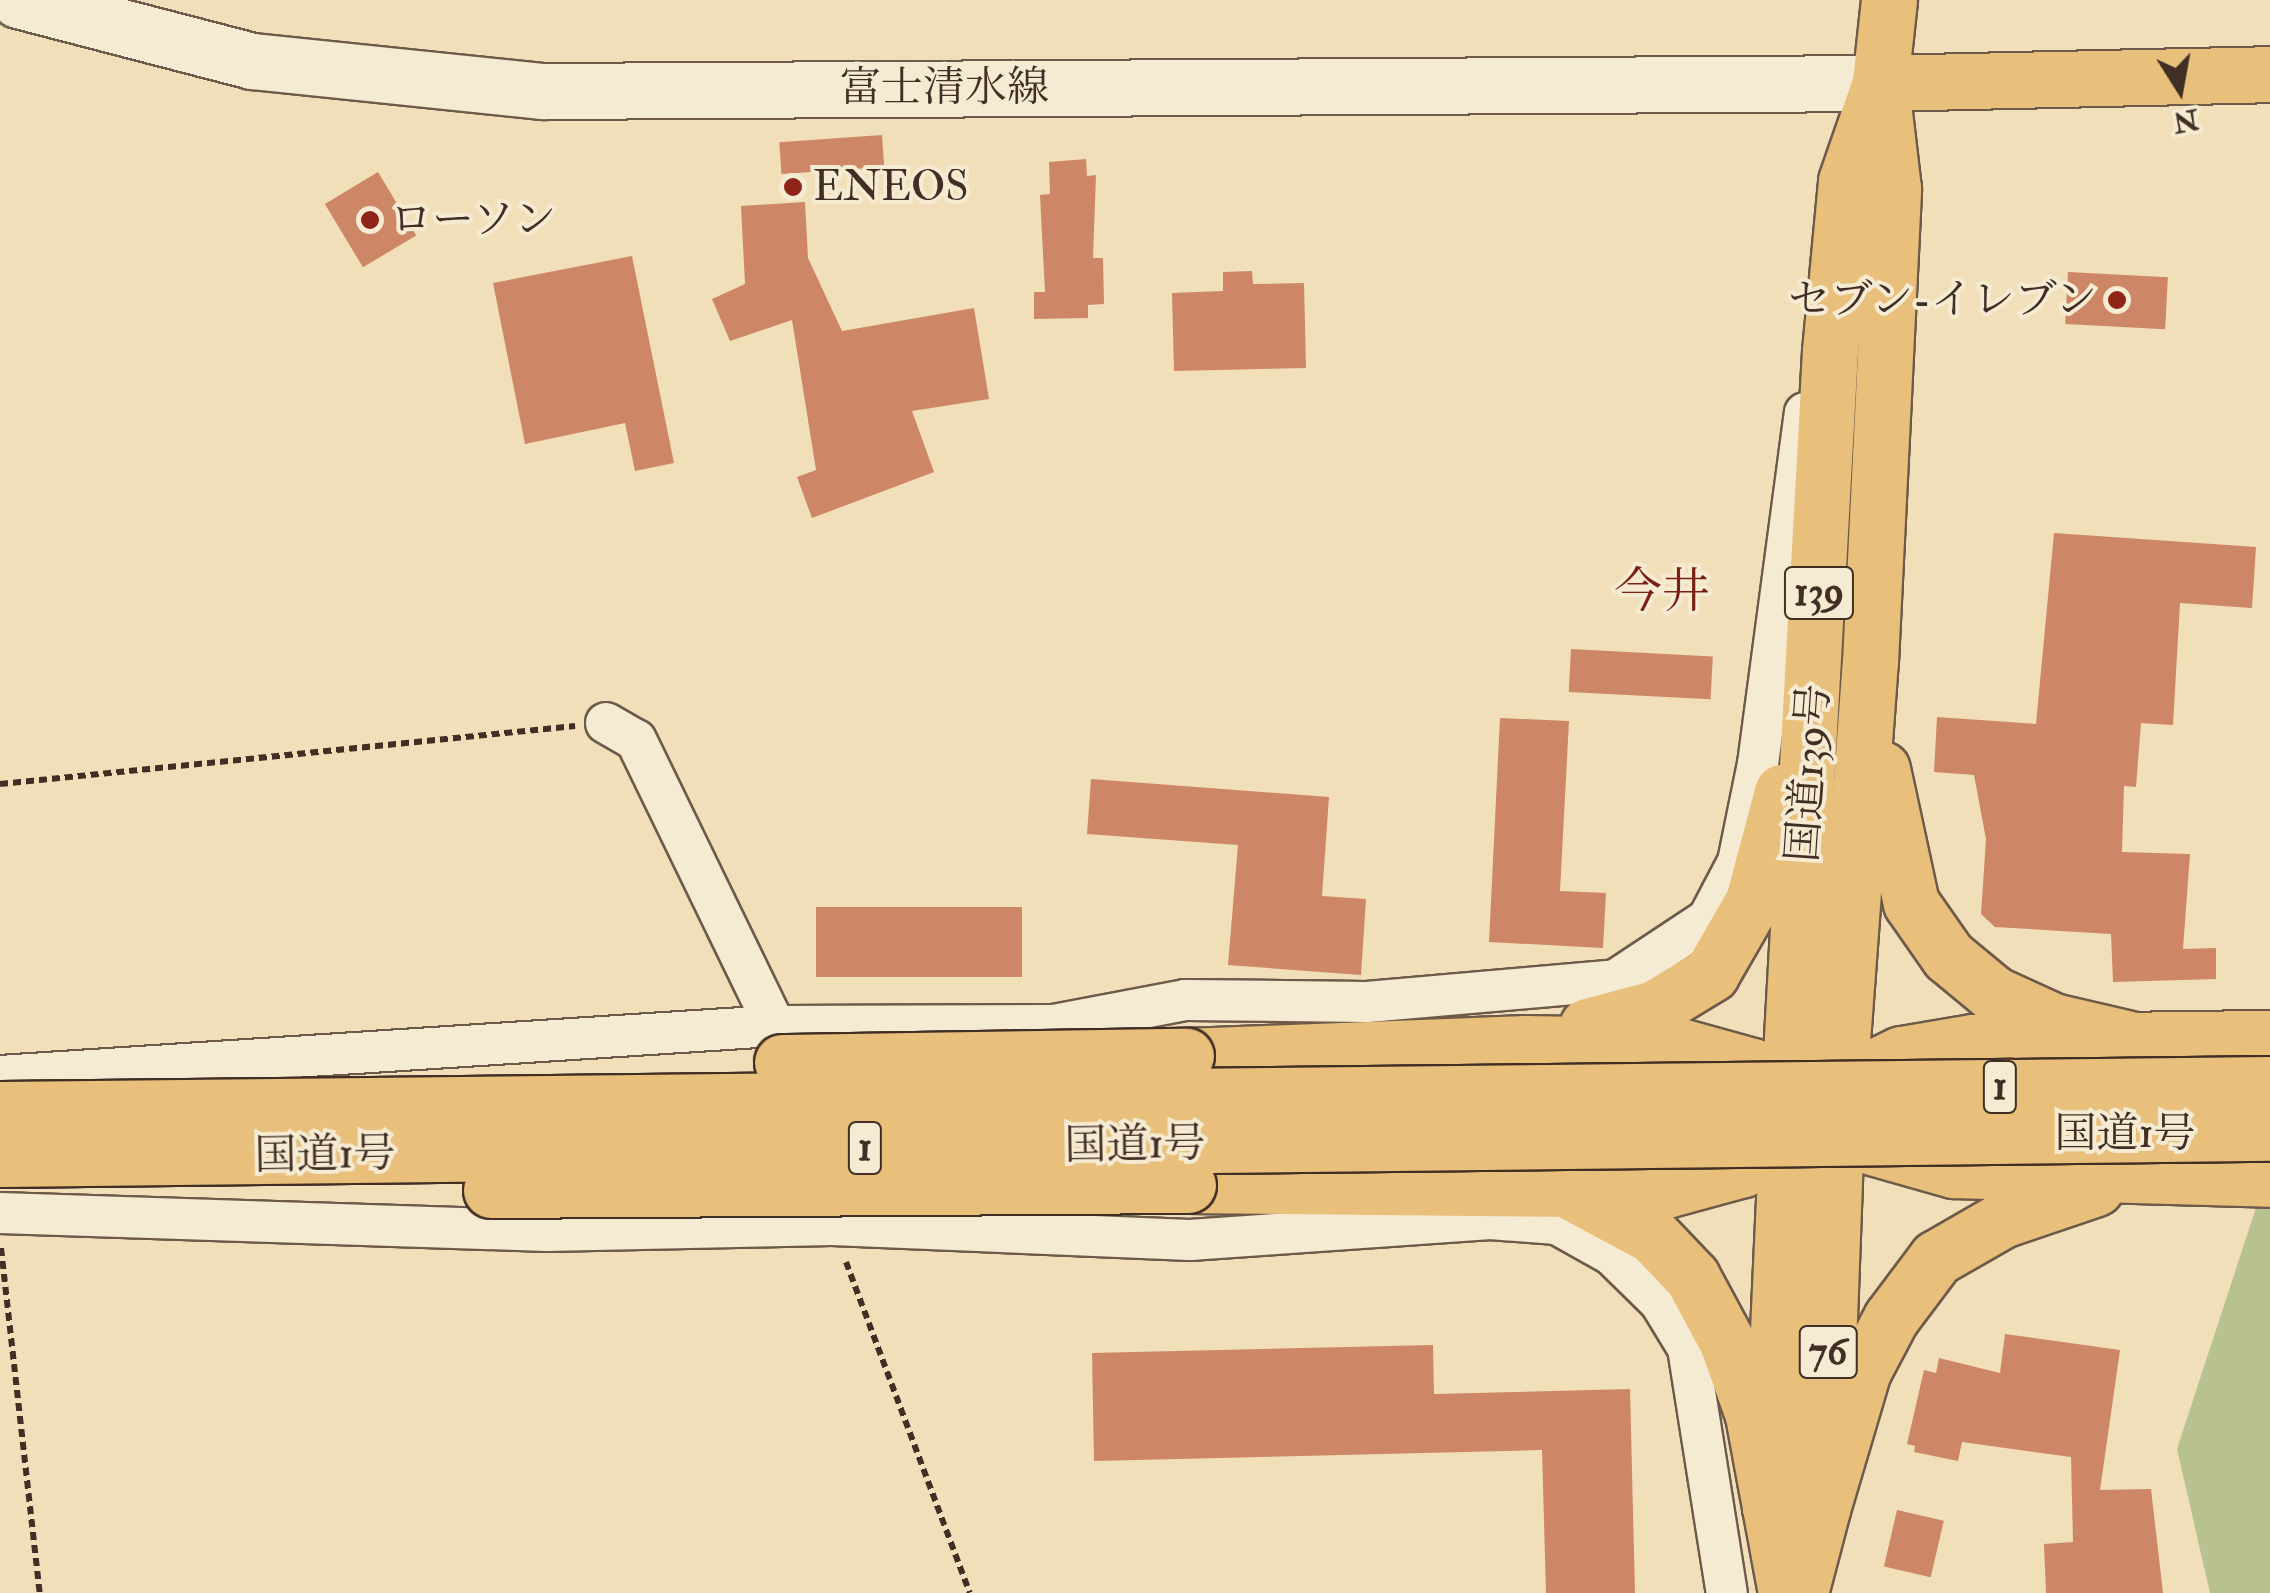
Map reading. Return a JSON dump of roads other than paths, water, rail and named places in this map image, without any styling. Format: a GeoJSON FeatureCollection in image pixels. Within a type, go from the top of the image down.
{"type":"FeatureCollection","features":[{"type":"Feature","properties":{"kind":"main road","name":"富士清水線"},"geometry":{"type":"LineString","coordinates":[[18,0],[252,62],[542,90],[1880,83]]}},
{"type":"Feature","properties":{"kind":"main road"},"geometry":{"type":"LineString","coordinates":[[1888,0],[1880,83],[2270,74]]}},
{"type":"Feature","properties":{"kind":"main road","name":"国道139号"},"geometry":{"type":"LineString","coordinates":[[1813,1110],[1816,653],[1830,351],[1846,181],[1880,83]]}},
{"type":"Feature","properties":{"kind":"main road","name":"国道139号"},"geometry":{"type":"LineString","coordinates":[[1813,1110],[1870,662],[1893,189],[1880,83]]}},
{"type":"Feature","properties":{"kind":"main road","name":"1"},"geometry":{"type":"LineString","coordinates":[[1526,1043],[1655,1008],[1712,974],[1753,902],[1816,653]]}},
{"type":"Feature","properties":{"kind":"main road","name":"1"},"geometry":{"type":"LineString","coordinates":[[1870,662],[1886,805],[1911,903],[1948,956],[1994,994],[2053,1021],[2126,1038],[2262,1054]]}},
{"type":"Feature","properties":{"kind":"main road","name":"1"},"geometry":{"type":"LineString","coordinates":[[0,1171],[180,1187],[1188,1185],[1666,1190],[1743,1169],[1813,1110],[1901,1054],[1972,1042],[2126,1038]]}},
{"type":"Feature","properties":{"kind":"main road","name":"1"},"geometry":{"type":"LineString","coordinates":[[0,1106],[482,1066],[1186,1056],[1526,1043],[1680,1046],[1752,1066],[1878,1153],[1954,1170],[2128,1178],[2262,1164]]}},
{"type":"Feature","properties":{"kind":"main road","name":"国道1号"},"geometry":{"type":"LineString","coordinates":[[0,1106],[2262,1054]]}},
{"type":"Feature","properties":{"kind":"main road","name":"76"},"geometry":{"type":"LineString","coordinates":[[1786,1593],[1796,1508],[1813,1110]]}},
{"type":"Feature","properties":{"kind":"main road","name":"国道1号"},"geometry":{"type":"LineString","coordinates":[[0,1159],[2262,1164]]}},
{"type":"Feature","properties":{"kind":"main road","name":"1"},"geometry":{"type":"LineString","coordinates":[[1796,1508],[1890,1318],[1936,1258],[2002,1220],[2128,1178]]}},
{"type":"Feature","properties":{"kind":"main road","name":"1"},"geometry":{"type":"LineString","coordinates":[[1568,1191],[1653,1236],[1692,1277],[1727,1342],[1752,1415],[1796,1508]]}},
{"type":"Feature","properties":{"kind":"main road","name":"76"},"geometry":{"type":"LineString","coordinates":[[1796,1508],[1800,1593]]}},
{"type":"Feature","properties":{"kind":"street"},"geometry":{"type":"LineString","coordinates":[[0,1076],[777,1032],[1054,1026],[1186,1000],[1367,1002],[1554,990],[1616,980],[1663,955],[1708,919],[1738,862],[1758,764],[1802,420],[1830,351]]}},
{"type":"Feature","properties":{"kind":"street"},"geometry":{"type":"LineString","coordinates":[[606,723],[636,740],[777,1032]]}},
{"type":"Feature","properties":{"kind":"street"},"geometry":{"type":"LineString","coordinates":[[0,1213],[547,1231],[829,1214],[1190,1240],[1490,1219],[1557,1224],[1612,1255],[1660,1302],[1688,1348],[1727,1593]]}},
{"type":"Feature","properties":{"kind":"place","name":"ENEOS"},"geometry":{"type":"Point","coordinates":[793,187]}},
{"type":"Feature","properties":{"kind":"place","name":"ローソン"},"geometry":{"type":"Point","coordinates":[370,220]}},
{"type":"Feature","properties":{"kind":"place","name":"セブン-イレブン"},"geometry":{"type":"Point","coordinates":[2117,300]}},
{"type":"Feature","properties":{"kind":"district","name":"今井"},"geometry":{"type":"Point","coordinates":[1662,593]}}]}
